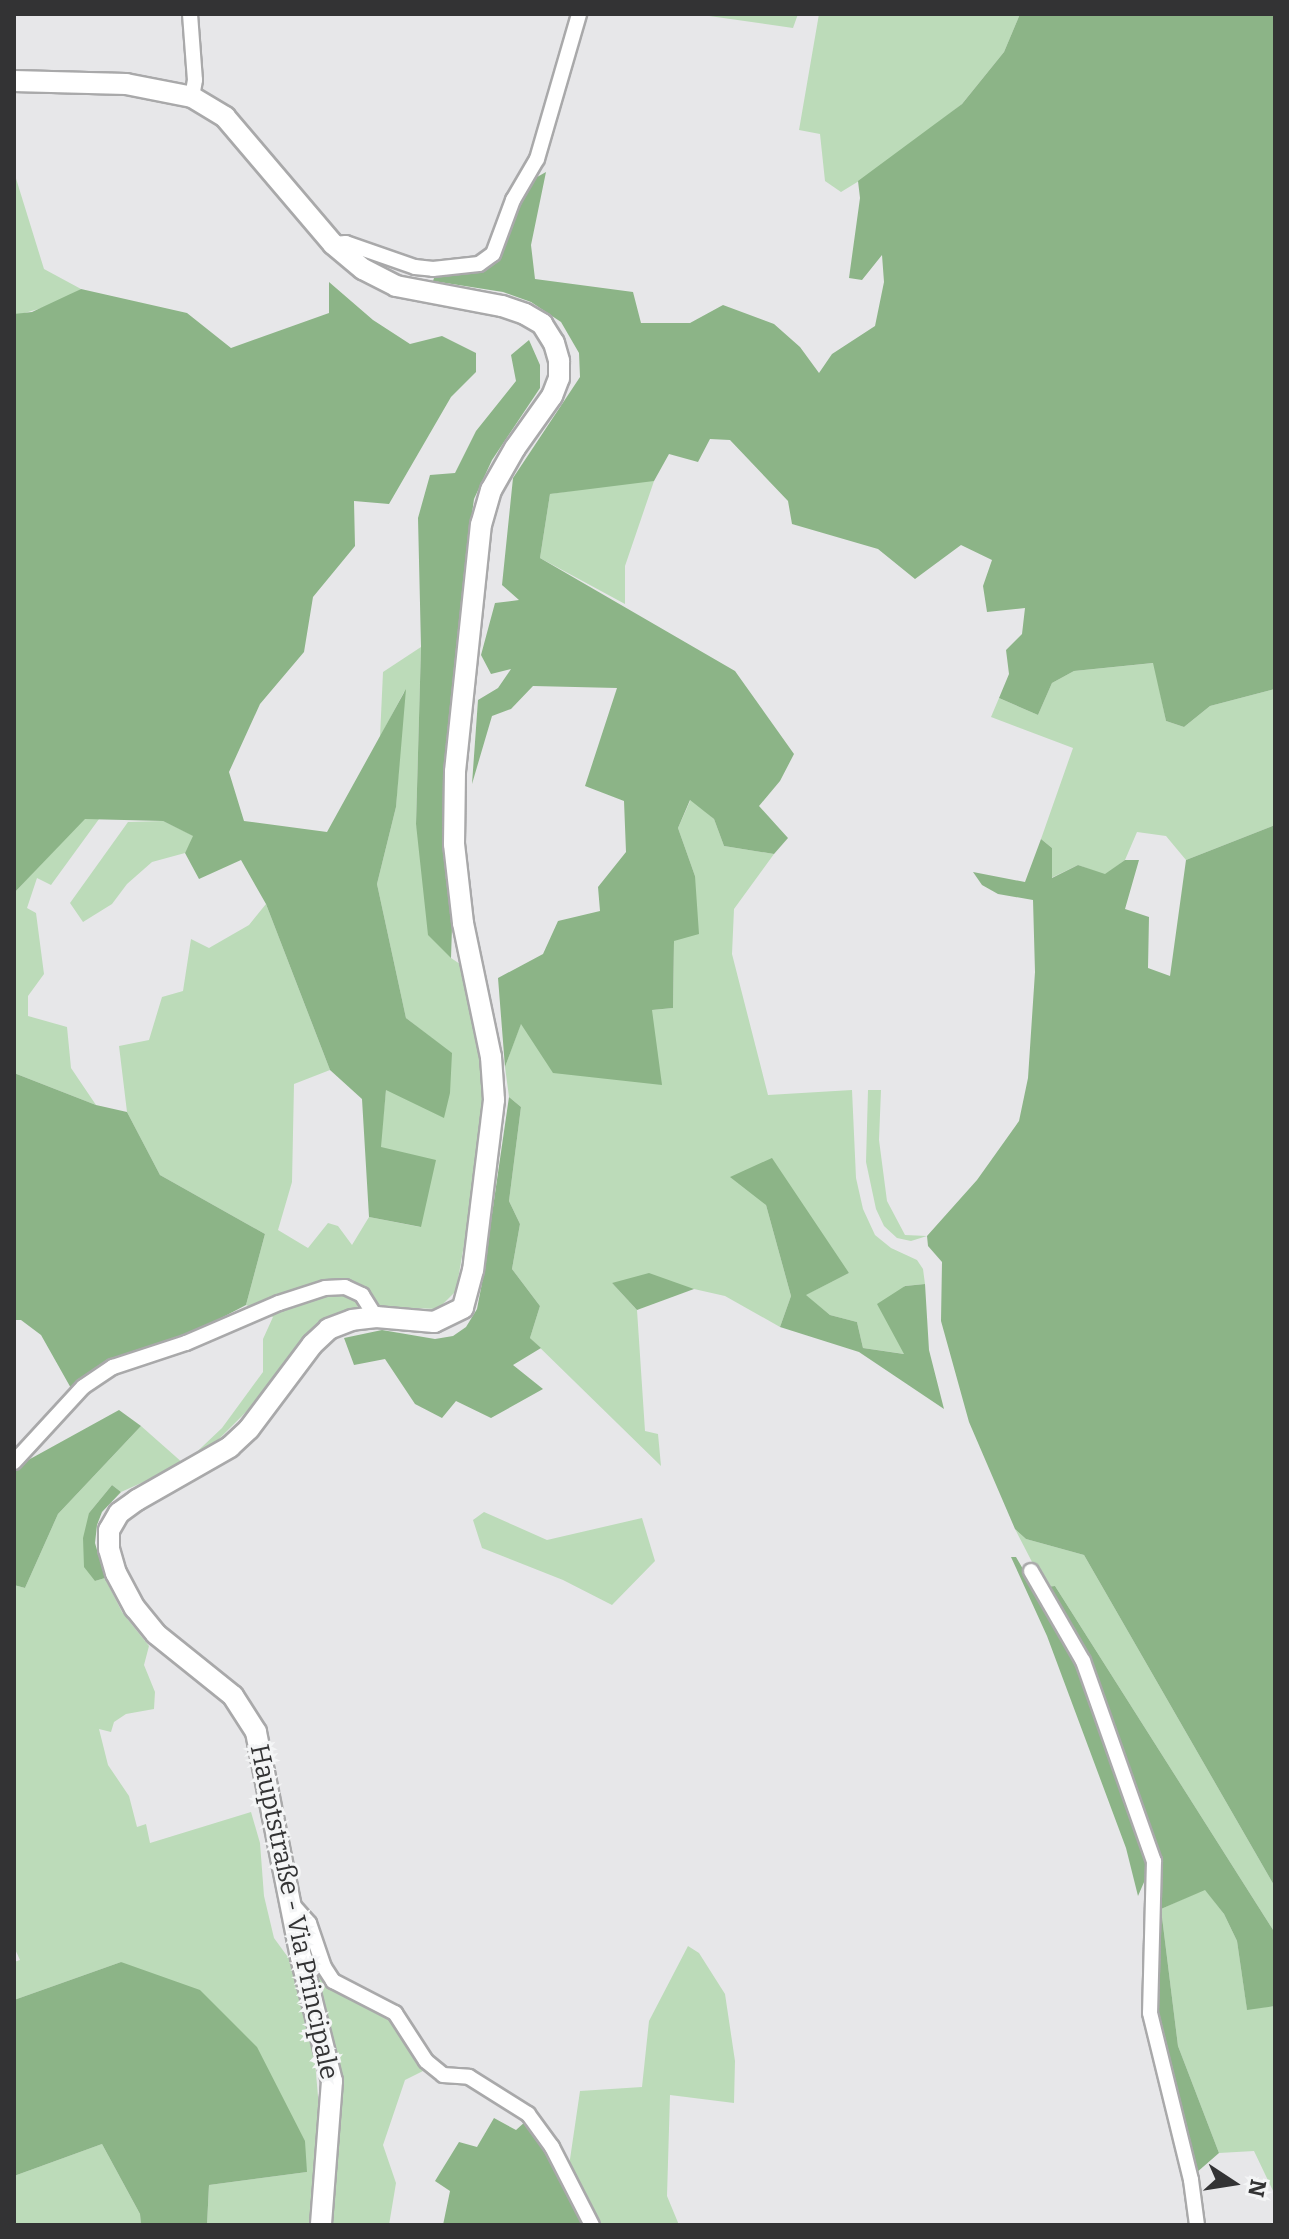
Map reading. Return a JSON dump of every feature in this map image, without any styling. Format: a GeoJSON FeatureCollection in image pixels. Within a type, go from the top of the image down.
{"type":"FeatureCollection","features":[{"type":"Feature","properties":{"kind":"main road"},"geometry":{"type":"LineString","coordinates":[[14,81],[126,84],[192,97],[225,117],[333,244]]}},
{"type":"Feature","properties":{"kind":"main road","name":"Hauptstraße - Via Principale"},"geometry":{"type":"LineString","coordinates":[[321,2225],[332,2081],[256,1732],[233,1696],[156,1634],[135,1608],[116,1573],[109,1549],[109,1530],[119,1513],[137,1500],[230,1447],[249,1429],[312,1345],[329,1329],[352,1320],[376,1317],[434,1322],[463,1308],[473,1270],[494,1100],[491,1057],[461,910],[454,844],[455,772],[481,524],[491,490],[515,448],[552,396],[559,370],[554,343],[542,324],[525,314],[502,306],[396,286],[363,269],[333,244]]}},
{"type":"Feature","properties":{"kind":"street"},"geometry":{"type":"LineString","coordinates":[[190,14],[195,80],[192,97]]}},
{"type":"Feature","properties":{"kind":"street"},"geometry":{"type":"LineString","coordinates":[[333,244],[346,243],[415,267],[433,269],[479,264],[493,254],[513,200],[537,159],[579,14]]}},
{"type":"Feature","properties":{"kind":"street"},"geometry":{"type":"LineString","coordinates":[[14,1462],[83,1387],[113,1367],[186,1343],[279,1303],[325,1288],[345,1287],[362,1295],[376,1317]]}},
{"type":"Feature","properties":{"kind":"street"},"geometry":{"type":"LineString","coordinates":[[1031,1571],[1083,1661],[1154,1861],[1150,2013],[1191,2180],[1197,2225]]}},
{"type":"Feature","properties":{"kind":"street"},"geometry":{"type":"LineString","coordinates":[[291,1903],[309,1923],[324,1967],[333,1981],[395,2013],[426,2061],[443,2075],[469,2077],[528,2114],[552,2147],[592,2225]]}},
{"type":"Feature","properties":{"kind":"green space"},"geometry":{"type":"Polygon","coordinates":[[[695,14],[798,14],[793,28],[695,14]]]}},
{"type":"Feature","properties":{"kind":"green space"},"geometry":{"type":"Polygon","coordinates":[[[819,14],[1020,14],[1004,52],[962,104],[877,170],[841,192],[825,181],[820,134],[799,130],[819,14]]]}},
{"type":"Feature","properties":{"kind":"green space"},"geometry":{"type":"Polygon","coordinates":[[[1020,14],[1275,14],[1275,689],[1210,706],[1184,727],[1166,721],[1153,663],[1074,671],[1052,683],[1038,715],[999,698],[1009,674],[1006,650],[1022,634],[1025,608],[987,612],[983,586],[992,560],[961,545],[915,579],[878,549],[792,524],[788,501],[730,440],[710,439],[698,462],[669,454],[654,481],[550,494],[540,558],[735,671],[794,754],[780,781],[759,806],[788,838],[774,854],[724,846],[714,819],[690,800],[678,828],[695,876],[699,934],[674,941],[673,1008],[652,1010],[662,1085],[553,1073],[521,1024],[505,1067],[498,978],[543,954],[558,921],[600,911],[598,887],[626,852],[624,801],[585,786],[617,688],[533,686],[511,709],[492,716],[472,784],[478,700],[498,688],[511,669],[491,674],[481,655],[495,603],[519,600],[502,585],[513,478],[580,377],[579,353],[561,322],[531,302],[503,292],[433,281],[435,275],[484,269],[503,251],[517,204],[530,181],[546,172],[531,245],[535,279],[633,292],[641,323],[690,323],[723,305],[774,324],[800,347],[819,373],[832,354],[875,326],[884,282],[882,255],[862,280],[849,278],[860,198],[858,181],[962,104],[1004,52],[1020,14]]]}},
{"type":"Feature","properties":{"kind":"green space"},"geometry":{"type":"Polygon","coordinates":[[[14,172],[44,269],[81,289],[49,306],[21,314],[14,314],[14,172]]]}},
{"type":"Feature","properties":{"kind":"green space"},"geometry":{"type":"Polygon","coordinates":[[[329,282],[373,320],[410,344],[442,336],[476,353],[476,372],[451,397],[389,504],[354,501],[355,546],[313,597],[304,652],[260,704],[229,772],[244,821],[327,832],[406,689],[396,807],[377,884],[406,1018],[452,1053],[450,1093],[444,1118],[386,1090],[381,1147],[436,1160],[421,1227],[369,1217],[362,1099],[330,1070],[266,904],[241,860],[199,879],[185,853],[193,836],[163,821],[85,819],[14,893],[14,314],[32,312],[81,289],[187,313],[231,348],[329,313],[329,282]]]}},
{"type":"Feature","properties":{"kind":"green space"},"geometry":{"type":"Polygon","coordinates":[[[529,340],[540,365],[540,388],[492,460],[474,499],[469,536],[444,837],[452,927],[451,958],[428,935],[416,824],[421,647],[418,518],[430,475],[455,473],[476,431],[516,381],[511,355],[529,340]]]}},
{"type":"Feature","properties":{"kind":"green space"},"geometry":{"type":"Polygon","coordinates":[[[654,481],[625,566],[625,604],[540,558],[550,494],[654,481]]]}},
{"type":"Feature","properties":{"kind":"green space"},"geometry":{"type":"Polygon","coordinates":[[[421,647],[416,824],[451,958],[460,964],[468,992],[481,1053],[485,1097],[474,1187],[456,1291],[438,1309],[359,1306],[315,1325],[256,1402],[205,1453],[184,1464],[222,1428],[263,1372],[263,1339],[273,1317],[246,1305],[265,1234],[160,1175],[127,1112],[119,1046],[149,1040],[162,997],[183,991],[191,939],[209,948],[249,925],[266,904],[330,1070],[294,1084],[292,1182],[278,1230],[308,1248],[328,1223],[338,1226],[352,1245],[369,1217],[420,1227],[380,1147],[386,1090],[452,1054],[406,1018],[377,884],[396,807],[404,692],[380,737],[383,672],[421,647]]]}},
{"type":"Feature","properties":{"kind":"green space"},"geometry":{"type":"Polygon","coordinates":[[[1154,663],[1166,721],[1184,727],[1210,706],[1275,689],[1275,825],[1186,860],[1166,836],[1137,832],[1125,860],[1105,875],[1078,865],[1051,878],[1052,848],[1041,839],[1073,748],[991,717],[999,698],[1038,715],[1052,683],[1074,671],[1154,663]]]}},
{"type":"Feature","properties":{"kind":"green space"},"geometry":{"type":"Polygon","coordinates":[[[691,799],[714,819],[724,846],[774,854],[734,909],[732,954],[768,1095],[852,1090],[856,1178],[863,1209],[875,1235],[891,1248],[917,1260],[923,1269],[925,1284],[904,1286],[905,1354],[863,1348],[857,1322],[830,1315],[805,1295],[849,1273],[731,1176],[766,1205],[791,1296],[780,1327],[725,1296],[694,1289],[612,1283],[637,1310],[645,1431],[658,1434],[661,1466],[530,1338],[540,1306],[512,1269],[520,1224],[509,1201],[521,1107],[509,1097],[505,1067],[521,1023],[673,1008],[674,941],[695,876],[678,828],[691,799]]]}},
{"type":"Feature","properties":{"kind":"green space"},"geometry":{"type":"Polygon","coordinates":[[[84,819],[99,819],[51,885],[37,878],[27,908],[36,913],[44,974],[28,996],[28,1016],[67,1027],[71,1068],[96,1105],[14,1073],[14,893],[84,819]]]}},
{"type":"Feature","properties":{"kind":"green space"},"geometry":{"type":"Polygon","coordinates":[[[163,821],[194,836],[185,853],[152,862],[127,884],[112,904],[83,922],[70,903],[128,822],[163,821]]]}},
{"type":"Feature","properties":{"kind":"green space"},"geometry":{"type":"Polygon","coordinates":[[[1275,825],[1275,1887],[1084,1555],[1026,1539],[1015,1529],[969,1422],[941,1321],[942,1262],[928,1246],[927,1236],[977,1180],[1019,1121],[1028,1078],[1035,972],[1033,900],[998,894],[982,885],[973,872],[1025,882],[1041,839],[1052,848],[1052,878],[1078,865],[1105,874],[1125,860],[1139,860],[1125,909],[1149,917],[1148,968],[1170,976],[1186,860],[1275,825]]]}},
{"type":"Feature","properties":{"kind":"green space"},"geometry":{"type":"Polygon","coordinates":[[[14,1073],[96,1105],[127,1112],[160,1175],[265,1234],[246,1305],[185,1337],[105,1363],[72,1390],[41,1335],[21,1320],[14,1320],[14,1073]]]}},
{"type":"Feature","properties":{"kind":"green space"},"geometry":{"type":"Polygon","coordinates":[[[868,1090],[881,1090],[879,1140],[887,1201],[905,1235],[927,1236],[911,1241],[897,1238],[884,1226],[876,1209],[866,1162],[868,1090]]]}},
{"type":"Feature","properties":{"kind":"green space"},"geometry":{"type":"Polygon","coordinates":[[[509,1097],[521,1107],[509,1201],[520,1224],[512,1269],[540,1306],[530,1338],[541,1348],[513,1365],[543,1389],[491,1418],[456,1401],[442,1418],[415,1404],[385,1359],[354,1365],[344,1338],[382,1330],[435,1339],[453,1336],[466,1327],[477,1309],[482,1283],[509,1097]]]}},
{"type":"Feature","properties":{"kind":"green space"},"geometry":{"type":"Polygon","coordinates":[[[772,1158],[849,1273],[806,1295],[830,1315],[857,1322],[863,1348],[904,1354],[877,1304],[905,1286],[925,1284],[929,1350],[944,1409],[859,1352],[780,1327],[791,1296],[766,1205],[730,1177],[772,1158]]]}},
{"type":"Feature","properties":{"kind":"green space"},"geometry":{"type":"Polygon","coordinates":[[[649,1273],[694,1289],[637,1310],[612,1283],[649,1273]]]}},
{"type":"Feature","properties":{"kind":"green space"},"geometry":{"type":"Polygon","coordinates":[[[119,1410],[141,1426],[58,1514],[25,1588],[14,1585],[14,1472],[21,1464],[119,1410]]]}},
{"type":"Feature","properties":{"kind":"green space"},"geometry":{"type":"Polygon","coordinates":[[[141,1426],[184,1464],[121,1492],[112,1485],[89,1513],[95,1581],[105,1578],[122,1612],[149,1646],[144,1665],[155,1692],[154,1709],[126,1714],[114,1722],[111,1732],[99,1729],[108,1765],[129,1796],[137,1827],[146,1824],[150,1843],[251,1812],[260,1843],[264,1896],[274,1938],[290,1960],[313,2038],[320,2120],[311,2225],[207,2225],[209,2185],[307,2172],[121,1962],[14,2000],[14,1962],[20,1960],[14,1947],[14,1585],[25,1588],[58,1514],[141,1426]]]}},
{"type":"Feature","properties":{"kind":"green space"},"geometry":{"type":"Polygon","coordinates":[[[112,1485],[121,1492],[102,1512],[97,1525],[95,1543],[105,1578],[95,1581],[84,1567],[83,1538],[89,1513],[112,1485]]]}},
{"type":"Feature","properties":{"kind":"green space"},"geometry":{"type":"Polygon","coordinates":[[[484,1512],[547,1540],[642,1518],[655,1561],[612,1605],[563,1580],[482,1548],[473,1520],[484,1512]]]}},
{"type":"Feature","properties":{"kind":"green space"},"geometry":{"type":"Polygon","coordinates":[[[1015,1529],[1026,1539],[1084,1555],[1275,1887],[1275,1933],[1055,1586],[1045,1587],[1015,1529]]]}},
{"type":"Feature","properties":{"kind":"green space"},"geometry":{"type":"Polygon","coordinates":[[[1011,1557],[1016,1557],[1075,1659],[1142,1839],[1148,1873],[1138,1896],[1126,1848],[1047,1636],[1011,1557]]]}},
{"type":"Feature","properties":{"kind":"green space"},"geometry":{"type":"Polygon","coordinates":[[[1055,1586],[1275,1933],[1275,2006],[1247,2010],[1237,1941],[1224,1914],[1205,1890],[1161,1909],[1178,2046],[1219,2153],[1196,2173],[1157,2009],[1159,1859],[1139,1797],[1045,1587],[1055,1586]]]}},
{"type":"Feature","properties":{"kind":"green space"},"geometry":{"type":"Polygon","coordinates":[[[1205,1889],[1224,1914],[1237,1941],[1247,2009],[1275,2006],[1275,2195],[1254,2151],[1219,2153],[1178,2046],[1161,1909],[1205,1889]]]}},
{"type":"Feature","properties":{"kind":"green space"},"geometry":{"type":"Polygon","coordinates":[[[688,1946],[699,1953],[725,1994],[735,2061],[734,2103],[670,2095],[667,2196],[679,2225],[598,2225],[569,2166],[580,2091],[642,2087],[649,2021],[688,1946]]]}},
{"type":"Feature","properties":{"kind":"green space"},"geometry":{"type":"Polygon","coordinates":[[[121,1962],[200,1990],[257,2047],[305,2141],[307,2172],[209,2185],[207,2225],[141,2225],[140,2214],[102,2144],[14,2176],[14,2000],[121,1962]]]}},
{"type":"Feature","properties":{"kind":"green space"},"geometry":{"type":"Polygon","coordinates":[[[318,1976],[333,1990],[390,2018],[425,2070],[405,2080],[383,2145],[396,2183],[389,2225],[331,2225],[341,2083],[340,2064],[318,1976]]]}},
{"type":"Feature","properties":{"kind":"green space"},"geometry":{"type":"Polygon","coordinates":[[[494,2118],[516,2130],[526,2121],[549,2150],[584,2225],[443,2225],[450,2191],[435,2181],[459,2142],[477,2147],[494,2118]]]}},
{"type":"Feature","properties":{"kind":"green space"},"geometry":{"type":"Polygon","coordinates":[[[102,2144],[140,2214],[141,2225],[14,2225],[14,2176],[102,2144]]]}}]}
